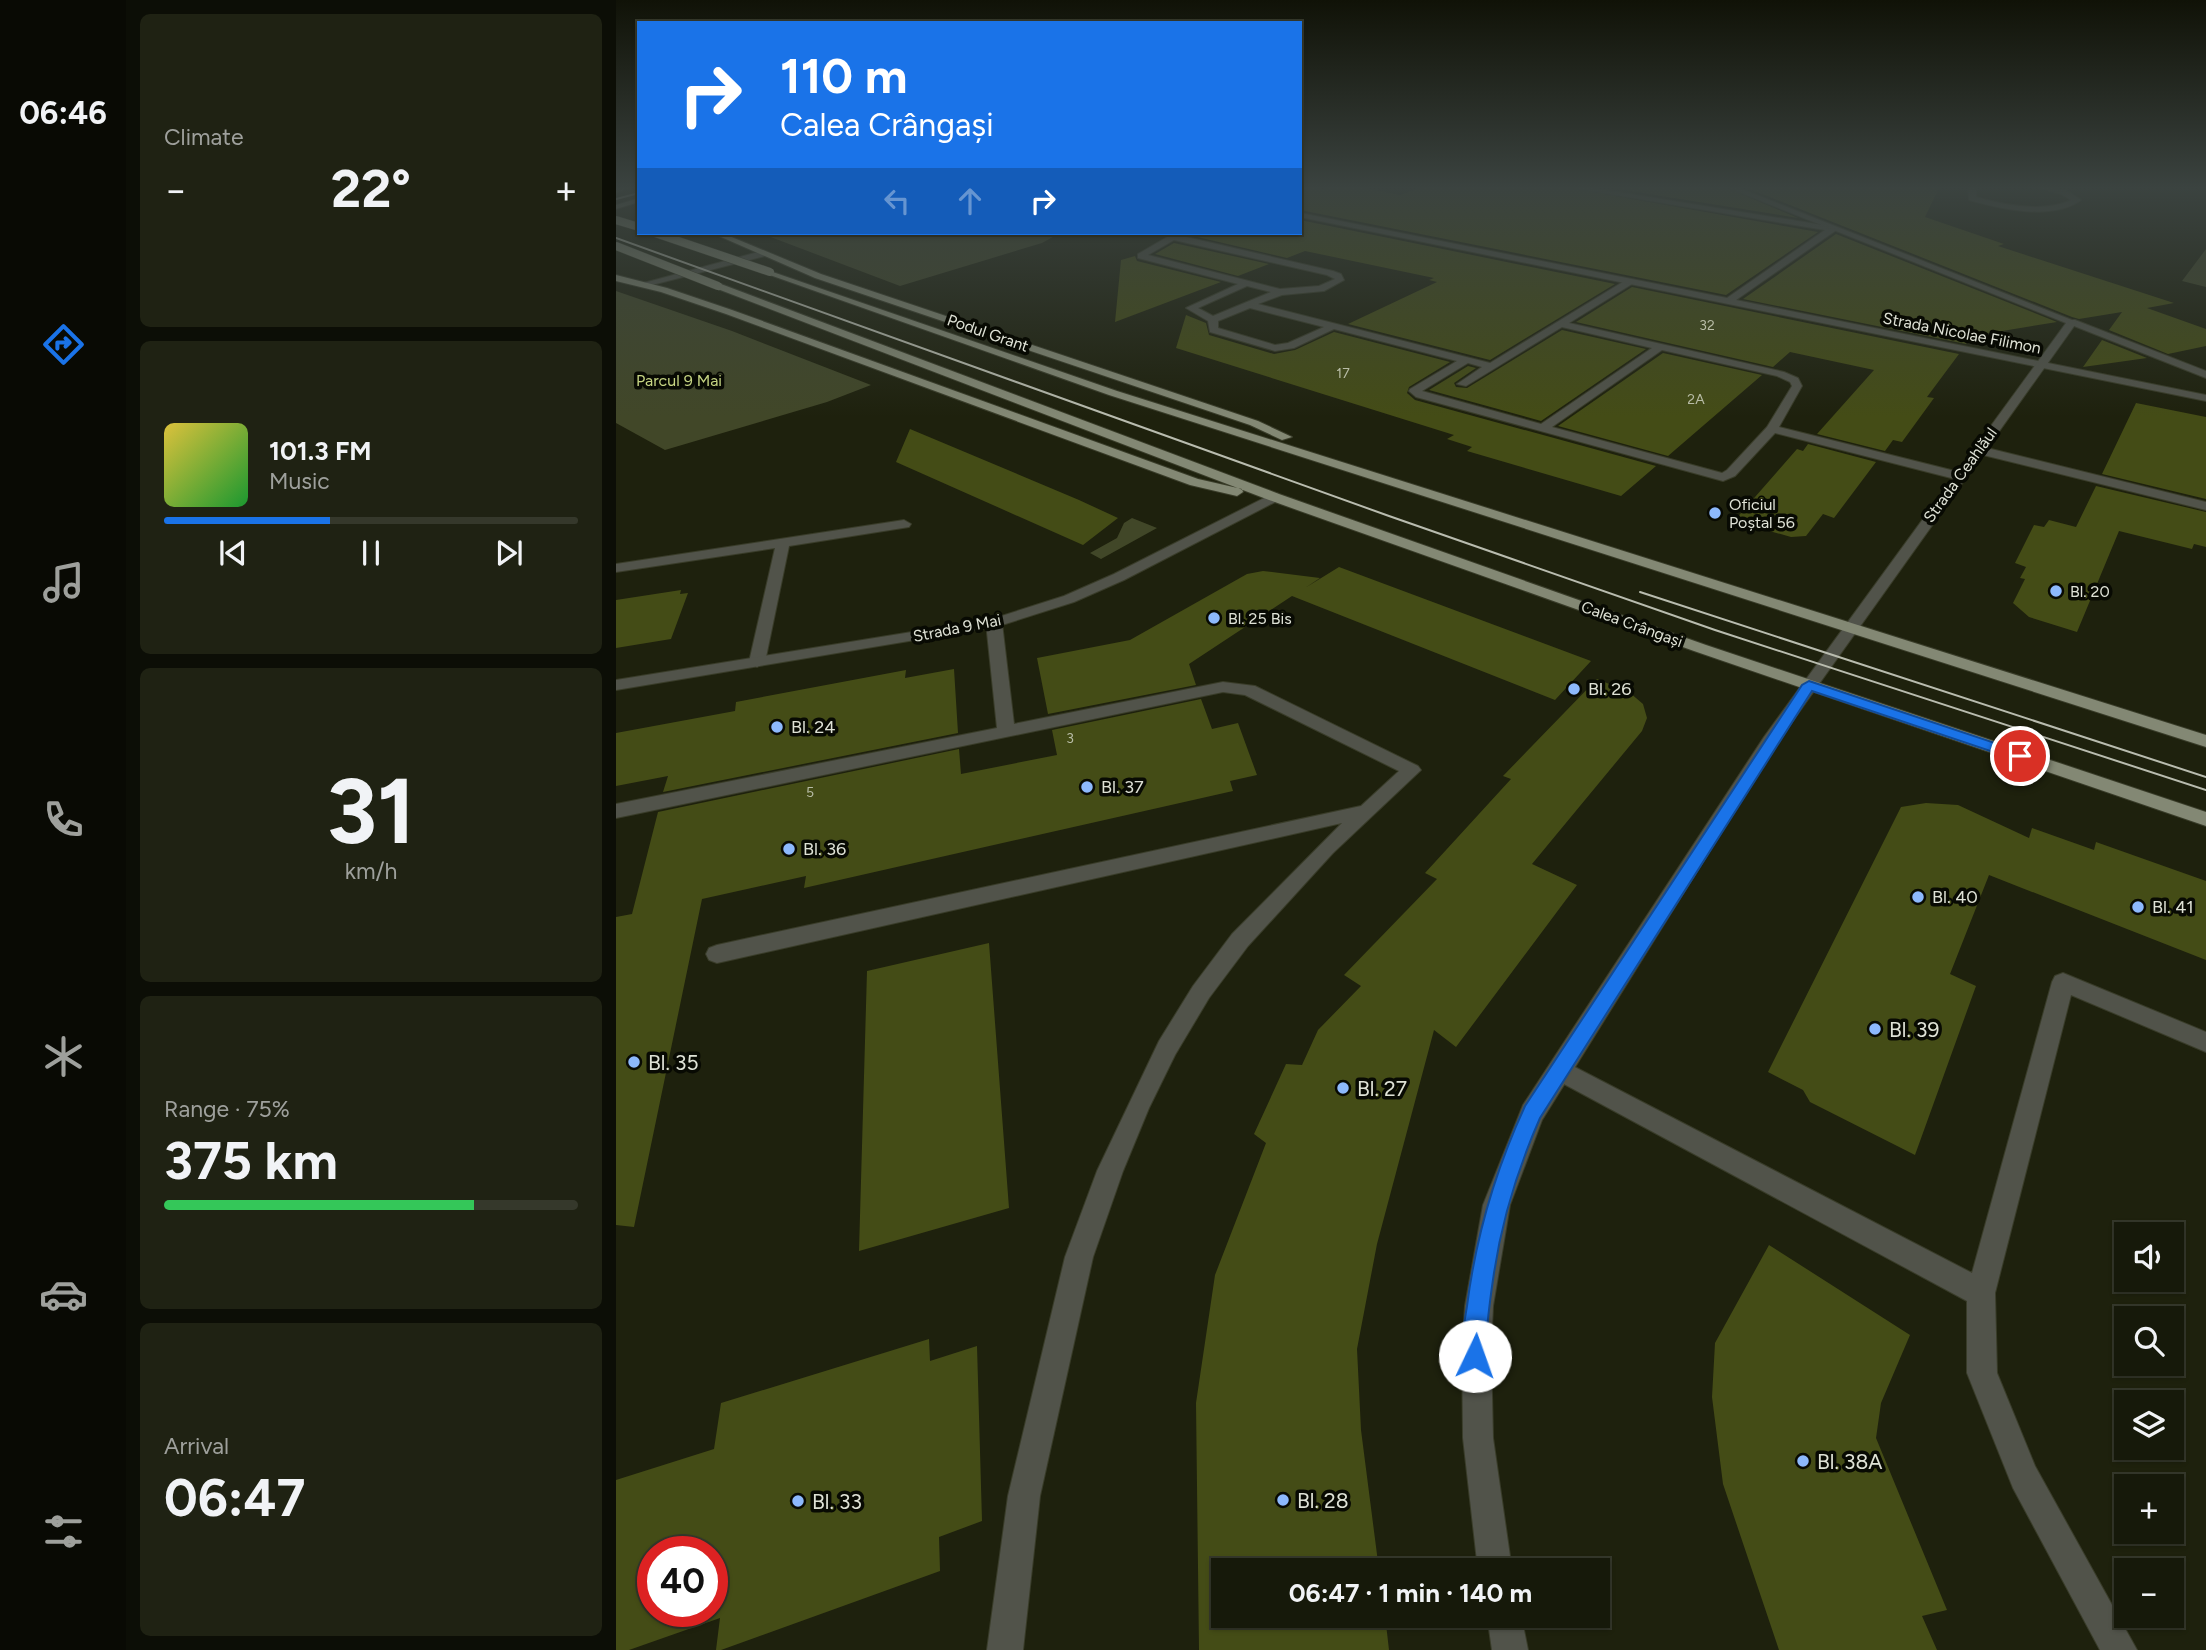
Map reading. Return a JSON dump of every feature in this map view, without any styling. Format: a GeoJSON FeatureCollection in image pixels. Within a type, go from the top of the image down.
{"type":"FeatureCollection","features":[{"type":"Feature","properties":{"kind":"main road","name":"Calea Crângași"},"geometry":{"type":"LineString","coordinates":[[659,263],[1274,497],[1809,685],[2206,819]]}},
{"type":"Feature","properties":{"kind":"main road","name":"Podul Grant"},"geometry":{"type":"LineString","coordinates":[[743,263],[1112,393],[1323,459]]}},
{"type":"Feature","properties":{"kind":"main road"},"geometry":{"type":"LineString","coordinates":[[785,263],[1254,422],[1276,431],[1323,459],[2206,741]]}},
{"type":"Feature","properties":{"kind":"main road"},"geometry":{"type":"LineString","coordinates":[[616,278],[644,284],[729,312],[1194,482],[1224,490],[1274,497]]}},
{"type":"Feature","properties":{"kind":"street"},"geometry":{"type":"LineString","coordinates":[[644,284],[727,263]]}},
{"type":"Feature","properties":{"kind":"street"},"geometry":{"type":"LineString","coordinates":[[1167,263],[1279,292],[1321,289],[1340,280],[1338,276],[1330,273],[1289,263]]}},
{"type":"Feature","properties":{"kind":"street","name":"Strada Nicolae Filimon"},"geometry":{"type":"LineString","coordinates":[[1536,263],[2206,398]]}},
{"type":"Feature","properties":{"kind":"street"},"geometry":{"type":"LineString","coordinates":[[1728,302],[1784,263]]}},
{"type":"Feature","properties":{"kind":"street"},"geometry":{"type":"LineString","coordinates":[[1920,263],[2206,375]]}},
{"type":"Feature","properties":{"kind":"street"},"geometry":{"type":"LineString","coordinates":[[1462,384],[1629,282]]}},
{"type":"Feature","properties":{"kind":"street"},"geometry":{"type":"LineString","coordinates":[[1213,320],[1191,307],[1245,284]]}},
{"type":"Feature","properties":{"kind":"street"},"geometry":{"type":"LineString","coordinates":[[1213,320],[1279,292]]}},
{"type":"Feature","properties":{"kind":"street"},"geometry":{"type":"LineString","coordinates":[[1249,305],[1491,366]]}},
{"type":"Feature","properties":{"kind":"street"},"geometry":{"type":"LineString","coordinates":[[1213,320],[1213,330],[1275,348],[1290,346],[1333,326]]}},
{"type":"Feature","properties":{"kind":"street","name":"Strada Ceahlăul"},"geometry":{"type":"LineString","coordinates":[[1809,685],[2072,322]]}},
{"type":"Feature","properties":{"kind":"street"},"geometry":{"type":"LineString","coordinates":[[1466,360],[1414,391],[1420,395],[1541,429],[1723,477],[1731,473],[1772,429],[1797,386],[1794,380],[1780,374],[1560,324]]}},
{"type":"Feature","properties":{"kind":"street"},"geometry":{"type":"LineString","coordinates":[[1541,429],[1661,346]]}},
{"type":"Feature","properties":{"kind":"street"},"geometry":{"type":"LineString","coordinates":[[1772,429],[1959,476]]}},
{"type":"Feature","properties":{"kind":"street"},"geometry":{"type":"LineString","coordinates":[[1979,450],[2206,506]]}},
{"type":"Feature","properties":{"kind":"street","name":"Strada 9 Mai"},"geometry":{"type":"LineString","coordinates":[[616,685],[994,624],[1069,599],[1119,577],[1274,497]]}},
{"type":"Feature","properties":{"kind":"street"},"geometry":{"type":"LineString","coordinates":[[616,568],[904,524]]}},
{"type":"Feature","properties":{"kind":"street"},"geometry":{"type":"LineString","coordinates":[[757,663],[783,542]]}},
{"type":"Feature","properties":{"kind":"street"},"geometry":{"type":"LineString","coordinates":[[994,624],[1006,731]]}},
{"type":"Feature","properties":{"kind":"street"},"geometry":{"type":"LineString","coordinates":[[1493,1558],[1485,1514],[1476,1419],[1475,1334],[1483,1272],[1497,1205],[1511,1161],[1532,1113],[1809,685]]}},
{"type":"Feature","properties":{"kind":"street"},"geometry":{"type":"LineString","coordinates":[[616,811],[1223,687],[1249,690],[1412,770],[1274,901],[1240,940],[1201,992],[1167,1048],[1110,1171],[1079,1256],[1024,1496],[1005,1650]]}},
{"type":"Feature","properties":{"kind":"street"},"geometry":{"type":"LineString","coordinates":[[717,954],[1367,811]]}},
{"type":"Feature","properties":{"kind":"street"},"geometry":{"type":"LineString","coordinates":[[2119,1650],[2024,1477],[1982,1373],[1981,1293],[2063,982],[2206,1042]]}},
{"type":"Feature","properties":{"kind":"street"},"geometry":{"type":"LineString","coordinates":[[1559,1070],[1981,1293]]}},
{"type":"Feature","properties":{"kind":"street"},"geometry":{"type":"LineString","coordinates":[[1506,1628],[1510,1650]]}},
{"type":"Feature","properties":{"kind":"green space"},"geometry":{"type":"Polygon","coordinates":[[[839,263],[976,263],[900,286],[839,263]]]}},
{"type":"Feature","properties":{"kind":"green space"},"geometry":{"type":"Polygon","coordinates":[[[2196,263],[2206,263],[2206,287],[2182,281],[2196,263]]]}},
{"type":"Feature","properties":{"kind":"green space","name":"Parcul 9 Mai"},"geometry":{"type":"Polygon","coordinates":[[[616,291],[732,331],[871,385],[827,402],[665,450],[616,423],[616,291]]]}},
{"type":"Feature","properties":{"kind":"green space"},"geometry":{"type":"Polygon","coordinates":[[[1132,518],[1157,528],[1101,559],[1090,553],[1117,538],[1124,523],[1132,518]]]}},
{"type":"Feature","properties":{"kind":"building"},"geometry":{"type":"Polygon","coordinates":[[[1121,263],[1145,263],[1221,282],[1115,322],[1121,263]]]}},
{"type":"Feature","properties":{"kind":"building"},"geometry":{"type":"Polygon","coordinates":[[[1189,263],[1269,264],[1238,276],[1189,263]]]}},
{"type":"Feature","properties":{"kind":"building"},"geometry":{"type":"Polygon","coordinates":[[[1362,263],[1512,263],[1615,284],[1490,360],[1348,324],[1437,282],[1429,280],[1434,278],[1362,263]]]}},
{"type":"Feature","properties":{"kind":"building"},"geometry":{"type":"Polygon","coordinates":[[[1566,263],[1773,263],[1726,295],[1566,263]]]}},
{"type":"Feature","properties":{"kind":"building"},"geometry":{"type":"Polygon","coordinates":[[[1795,263],[1909,263],[2057,322],[1972,336],[1966,344],[1743,299],[1795,263]]]}},
{"type":"Feature","properties":{"kind":"building"},"geometry":{"type":"Polygon","coordinates":[[[1936,263],[2050,263],[2174,303],[2147,308],[2206,329],[2206,346],[2168,354],[2109,330],[2122,312],[2079,319],[1936,263]]]}},
{"type":"Feature","properties":{"kind":"building"},"geometry":{"type":"Polygon","coordinates":[[[1632,287],[1959,354],[1927,397],[1934,398],[1902,442],[1893,440],[1885,451],[1817,434],[1874,370],[1790,352],[1773,367],[1576,322],[1632,287]]]}},
{"type":"Feature","properties":{"kind":"building"},"geometry":{"type":"Polygon","coordinates":[[[1186,315],[1206,323],[1209,335],[1274,354],[1295,350],[1334,332],[1450,362],[1409,387],[1407,393],[1415,400],[1656,466],[1621,496],[1467,451],[1472,447],[1447,439],[1454,435],[1176,348],[1186,315]]]}},
{"type":"Feature","properties":{"kind":"building"},"geometry":{"type":"Polygon","coordinates":[[[1562,330],[1646,349],[1541,421],[1429,390],[1468,366],[1476,368],[1454,383],[1456,387],[1467,388],[1562,330]]]}},
{"type":"Feature","properties":{"kind":"building"},"geometry":{"type":"Polygon","coordinates":[[[2102,340],[2147,358],[2083,367],[2102,340]]]}},
{"type":"Feature","properties":{"kind":"building"},"geometry":{"type":"Polygon","coordinates":[[[1663,353],[1762,375],[1668,456],[1558,426],[1663,353]]]}},
{"type":"Feature","properties":{"kind":"building"},"geometry":{"type":"Polygon","coordinates":[[[2136,403],[2206,417],[2206,499],[2102,474],[2136,403]]]}},
{"type":"Feature","properties":{"kind":"building"},"geometry":{"type":"Polygon","coordinates":[[[910,429],[1118,518],[1083,545],[896,462],[910,429]]]}},
{"type":"Feature","properties":{"kind":"building"},"geometry":{"type":"Polygon","coordinates":[[[1808,444],[1876,462],[1834,518],[1823,514],[1806,536],[1791,537],[1734,521],[1797,449],[1803,451],[1808,444]]]}},
{"type":"Feature","properties":{"kind":"building","name":"Bl. 20"},"geometry":{"type":"Polygon","coordinates":[[[2096,486],[2206,512],[2206,547],[2194,544],[2192,549],[2119,531],[2077,632],[2029,617],[2013,603],[2025,579],[2020,578],[2026,567],[2015,563],[2034,525],[2044,527],[2049,520],[2076,527],[2096,486]]]}},
{"type":"Feature","properties":{"kind":"building"},"geometry":{"type":"Polygon","coordinates":[[[1339,567],[1591,661],[1555,700],[1292,596],[1189,664],[1196,685],[1048,714],[1037,658],[1130,640],[1247,574],[1263,571],[1320,578],[1305,588],[1339,567]]]}},
{"type":"Feature","properties":{"kind":"building"},"geometry":{"type":"Polygon","coordinates":[[[681,590],[680,594],[688,593],[671,639],[616,648],[616,600],[681,590]]]}},
{"type":"Feature","properties":{"kind":"building","name":"Bl. 24"},"geometry":{"type":"Polygon","coordinates":[[[954,669],[958,733],[663,792],[668,776],[616,786],[616,733],[735,711],[736,702],[906,670],[905,678],[954,669]]]}},
{"type":"Feature","properties":{"kind":"building"},"geometry":{"type":"Polygon","coordinates":[[[1597,679],[1629,692],[1643,704],[1647,718],[1642,731],[1532,864],[1577,885],[1456,1047],[1434,1030],[1377,1244],[1357,1349],[1361,1430],[1377,1558],[1211,1558],[1211,1628],[1386,1628],[1389,1650],[1199,1650],[1196,1403],[1215,1275],[1266,1143],[1254,1134],[1286,1064],[1302,1065],[1318,1030],[1361,986],[1344,975],[1437,879],[1425,873],[1511,779],[1503,776],[1597,679]]]}},
{"type":"Feature","properties":{"kind":"building"},"geometry":{"type":"Polygon","coordinates":[[[1201,699],[1212,729],[1238,723],[1257,775],[1230,781],[1233,791],[804,888],[806,876],[702,899],[634,1227],[616,1225],[616,917],[632,914],[658,812],[959,749],[961,774],[1057,755],[1052,730],[1201,699]]]}},
{"type":"Feature","properties":{"kind":"building"},"geometry":{"type":"Polygon","coordinates":[[[1926,803],[1958,805],[2029,838],[2032,828],[2094,850],[2096,842],[2206,881],[2206,960],[1989,875],[1950,974],[1976,986],[1915,1155],[1810,1102],[1803,1090],[1768,1072],[1901,807],[1926,803]]]}},
{"type":"Feature","properties":{"kind":"building"},"geometry":{"type":"Polygon","coordinates":[[[989,943],[1009,1208],[859,1251],[867,971],[989,943]]]}},
{"type":"Feature","properties":{"kind":"building","name":"Bl. 38A"},"geometry":{"type":"Polygon","coordinates":[[[1769,1245],[1910,1335],[1881,1403],[1876,1438],[1947,1610],[1922,1616],[1937,1650],[1779,1650],[1723,1484],[1712,1397],[1715,1343],[1769,1245]]]}},
{"type":"Feature","properties":{"kind":"building","name":"Bl. 33"},"geometry":{"type":"Polygon","coordinates":[[[929,1339],[930,1361],[977,1346],[982,1521],[939,1537],[940,1571],[716,1650],[719,1627],[728,1627],[728,1536],[637,1536],[637,1627],[694,1627],[629,1650],[616,1650],[616,1480],[714,1449],[721,1403],[929,1339]]]}},
{"type":"Feature","properties":{"kind":"tram line"},"geometry":{"type":"LineString","coordinates":[[686,263],[1715,630],[2206,790]]}},
{"type":"Feature","properties":{"kind":"tram line"},"geometry":{"type":"LineString","coordinates":[[1640,592],[2206,777]]}},
{"type":"Feature","properties":{"kind":"place","name":"Oficiul Poștal 56"},"geometry":{"type":"Point","coordinates":[1715,513]}},
{"type":"Feature","properties":{"kind":"place","name":"Bl. 20"},"geometry":{"type":"Point","coordinates":[2056,591]}},
{"type":"Feature","properties":{"kind":"place","name":"Bl. 25 Bis"},"geometry":{"type":"Point","coordinates":[1214,618]}},
{"type":"Feature","properties":{"kind":"place","name":"Bl. 26"},"geometry":{"type":"Point","coordinates":[1574,689]}},
{"type":"Feature","properties":{"kind":"place","name":"Bl. 24"},"geometry":{"type":"Point","coordinates":[777,727]}},
{"type":"Feature","properties":{"kind":"place","name":"Bl. 37"},"geometry":{"type":"Point","coordinates":[1087,787]}},
{"type":"Feature","properties":{"kind":"place","name":"Bl. 36"},"geometry":{"type":"Point","coordinates":[789,849]}},
{"type":"Feature","properties":{"kind":"place","name":"Bl. 40"},"geometry":{"type":"Point","coordinates":[1918,897]}},
{"type":"Feature","properties":{"kind":"place","name":"Bl. 41"},"geometry":{"type":"Point","coordinates":[2138,907]}},
{"type":"Feature","properties":{"kind":"place","name":"Bl. 39"},"geometry":{"type":"Point","coordinates":[1875,1029]}},
{"type":"Feature","properties":{"kind":"place","name":"Bl. 35"},"geometry":{"type":"Point","coordinates":[634,1062]}},
{"type":"Feature","properties":{"kind":"place","name":"Bl. 27"},"geometry":{"type":"Point","coordinates":[1343,1088]}},
{"type":"Feature","properties":{"kind":"place","name":"Bl. 38A"},"geometry":{"type":"Point","coordinates":[1803,1461]}},
{"type":"Feature","properties":{"kind":"place","name":"Bl. 28"},"geometry":{"type":"Point","coordinates":[1283,1500]}},
{"type":"Feature","properties":{"kind":"place","name":"Bl. 33"},"geometry":{"type":"Point","coordinates":[798,1501]}},
{"type":"Feature","properties":{"kind":"route"},"geometry":{"type":"LineString","coordinates":[[1475,1356],[1483,1272],[1493,1217],[1511,1161],[1532,1113],[1770,741],[1809,685],[2020,756]]}}]}
